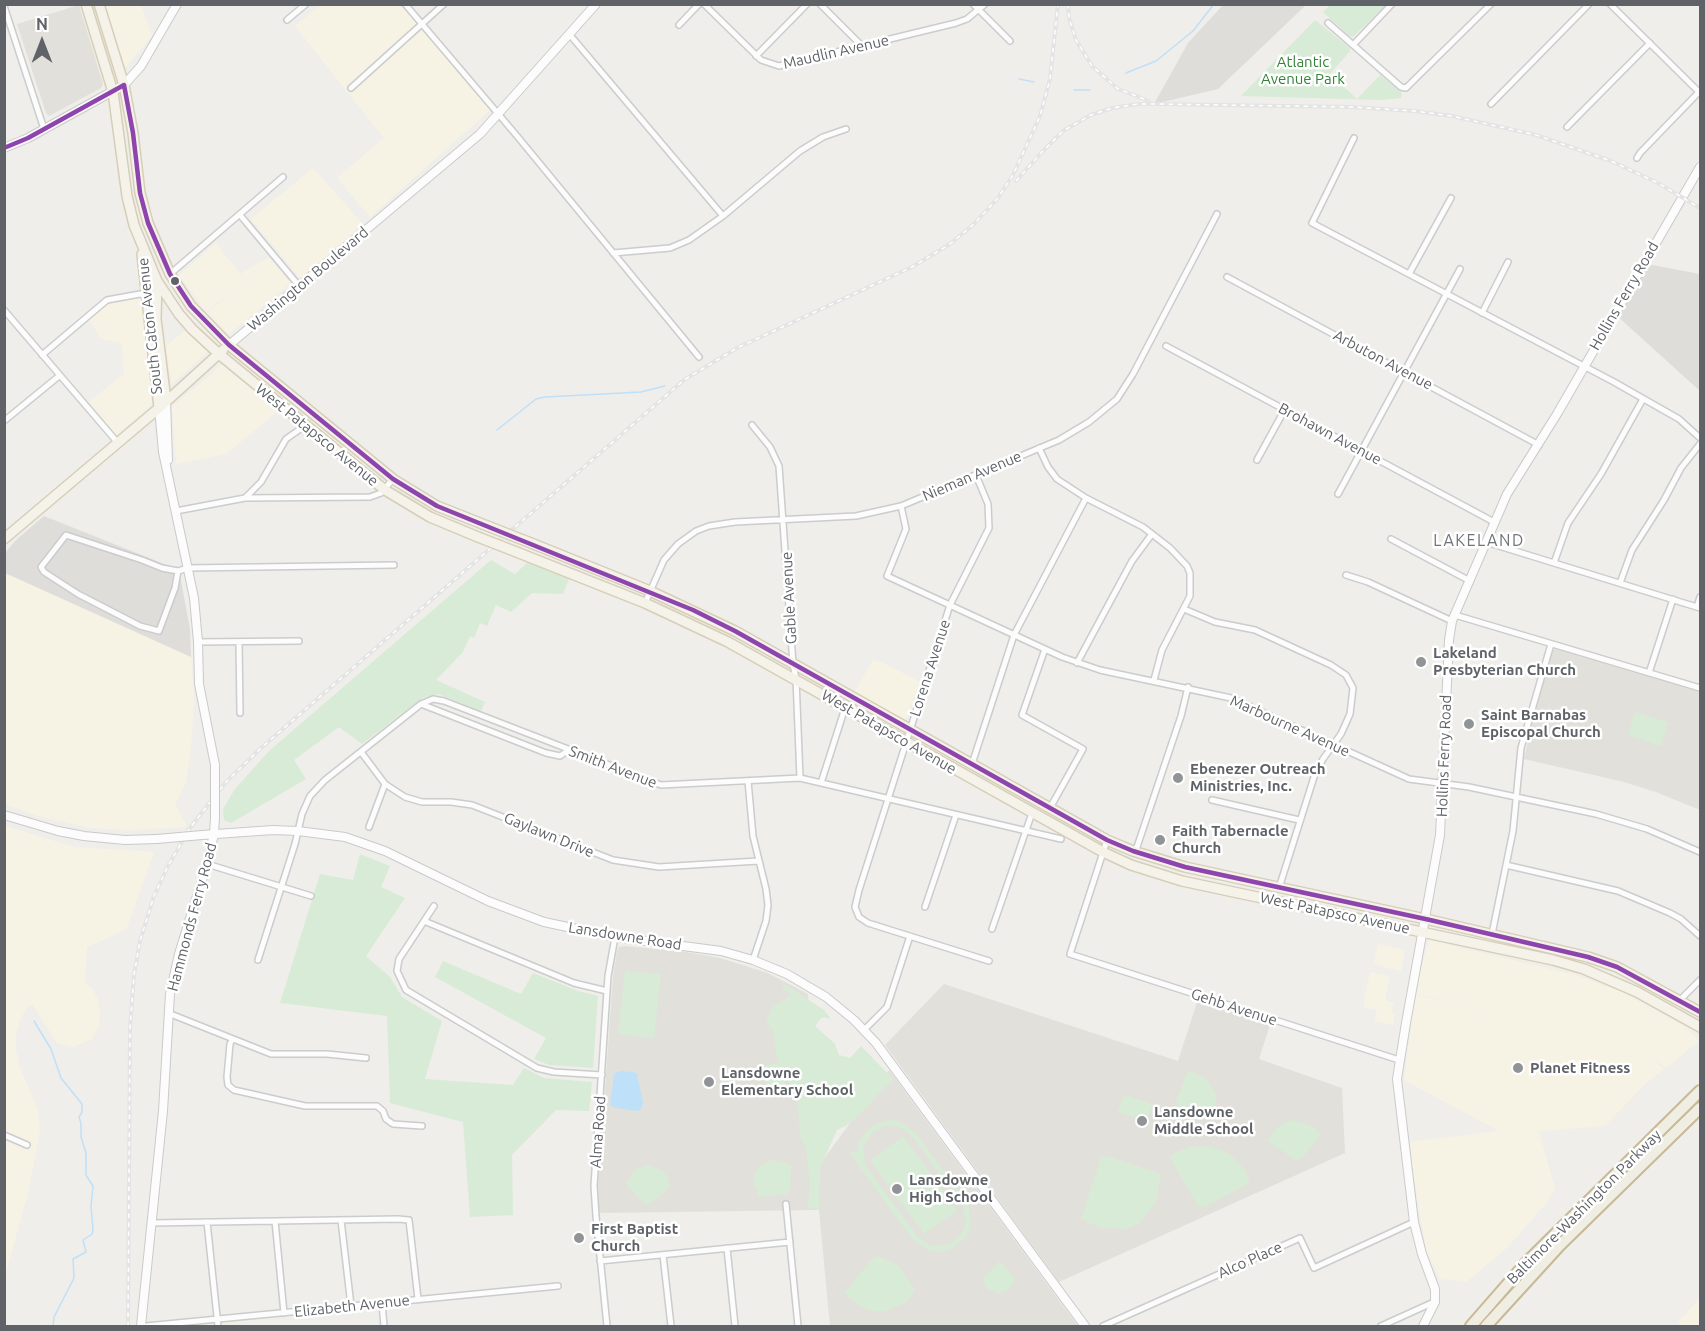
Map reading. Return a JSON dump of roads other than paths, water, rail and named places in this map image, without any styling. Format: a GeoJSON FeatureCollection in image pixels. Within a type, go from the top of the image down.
{"type":"FeatureCollection","features":[{"type":"Feature","properties":{"kind":"highway","name":"Baltimore-Washington Parkway"},"geometry":{"type":"LineString","coordinates":[[1470,1326],[1526,1263],[1701,1090]]}},
{"type":"Feature","properties":{"kind":"highway","name":"Baltimore-Washington Parkway"},"geometry":{"type":"LineString","coordinates":[[1486,1326],[1560,1245],[1701,1108]]}},
{"type":"Feature","properties":{"kind":"main road","name":"South Caton Avenue"},"geometry":{"type":"LineString","coordinates":[[86,4],[113,92],[127,196],[140,243],[156,319],[166,401]]}},
{"type":"Feature","properties":{"kind":"main road","name":"South Caton Avenue"},"geometry":{"type":"LineString","coordinates":[[99,4],[124,85],[141,199],[153,238],[170,274],[158,281],[151,296],[159,408]]}},
{"type":"Feature","properties":{"kind":"main road","name":"South Caton Avenue"},"geometry":{"type":"LineString","coordinates":[[140,243],[158,281]]}},
{"type":"Feature","properties":{"kind":"main road","name":"West Patapsco Avenue"},"geometry":{"type":"LineString","coordinates":[[170,274],[191,306],[229,345],[393,479],[436,506],[693,610],[1107,840],[1133,851],[1185,867],[1526,941],[1588,957],[1617,967],[1701,1012]]}},
{"type":"Feature","properties":{"kind":"main road","name":"West Patapsco Avenue"},"geometry":{"type":"LineString","coordinates":[[158,281],[192,329],[219,354],[385,490],[430,517],[645,603],[728,642],[1103,852],[1131,865],[1182,881],[1489,946],[1584,969],[1637,992],[1701,1027]]}},
{"type":"Feature","properties":{"kind":"main road","name":"Washington Boulevard"},"geometry":{"type":"LineString","coordinates":[[6,534],[118,443],[229,345]]}},
{"type":"Feature","properties":{"kind":"main road"},"geometry":{"type":"LineString","coordinates":[[1489,946],[1494,941],[1519,946],[1524,945],[1526,941]]}},
{"type":"Feature","properties":{"kind":"main road"},"geometry":{"type":"LineString","coordinates":[[1670,1010],[1678,1007],[1701,1019]]}},
{"type":"Feature","properties":{"kind":"street"},"geometry":{"type":"LineString","coordinates":[[4,148],[124,85],[141,66],[177,4]]}},
{"type":"Feature","properties":{"kind":"street"},"geometry":{"type":"LineString","coordinates":[[287,20],[306,4]]}},
{"type":"Feature","properties":{"kind":"street"},"geometry":{"type":"LineString","coordinates":[[405,4],[499,114],[699,357]]}},
{"type":"Feature","properties":{"kind":"street"},"geometry":{"type":"LineString","coordinates":[[351,88],[444,4]]}},
{"type":"Feature","properties":{"kind":"street"},"geometry":{"type":"LineString","coordinates":[[679,25],[699,4]]}},
{"type":"Feature","properties":{"kind":"street","name":"Maudlin Avenue"},"geometry":{"type":"LineString","coordinates":[[704,4],[756,56],[774,66],[785,66],[956,23],[985,4]]}},
{"type":"Feature","properties":{"kind":"street"},"geometry":{"type":"LineString","coordinates":[[756,56],[807,4]]}},
{"type":"Feature","properties":{"kind":"street"},"geometry":{"type":"LineString","coordinates":[[820,4],[863,47]]}},
{"type":"Feature","properties":{"kind":"street"},"geometry":{"type":"LineString","coordinates":[[973,4],[1010,41]]}},
{"type":"Feature","properties":{"kind":"street"},"geometry":{"type":"LineString","coordinates":[[1353,45],[1392,4]]}},
{"type":"Feature","properties":{"kind":"street"},"geometry":{"type":"LineString","coordinates":[[1328,23],[1401,87],[1406,88],[1491,4]]}},
{"type":"Feature","properties":{"kind":"street"},"geometry":{"type":"LineString","coordinates":[[1491,104],[1589,4]]}},
{"type":"Feature","properties":{"kind":"street"},"geometry":{"type":"LineString","coordinates":[[1610,4],[1700,93],[1637,158]]}},
{"type":"Feature","properties":{"kind":"street","name":"Washington Boulevard"},"geometry":{"type":"LineString","coordinates":[[229,345],[480,134],[570,35],[594,5]]}},
{"type":"Feature","properties":{"kind":"street"},"geometry":{"type":"LineString","coordinates":[[4,6],[44,129]]}},
{"type":"Feature","properties":{"kind":"street"},"geometry":{"type":"LineString","coordinates":[[570,35],[723,216]]}},
{"type":"Feature","properties":{"kind":"street"},"geometry":{"type":"LineString","coordinates":[[1567,127],[1650,43]]}},
{"type":"Feature","properties":{"kind":"street"},"geometry":{"type":"LineString","coordinates":[[613,253],[677,246],[701,233],[800,151],[823,137],[846,129]]}},
{"type":"Feature","properties":{"kind":"street"},"geometry":{"type":"LineString","coordinates":[[1354,138],[1312,223],[1643,399],[1679,419],[1701,438]]}},
{"type":"Feature","properties":{"kind":"street","name":"Hollins Ferry Road"},"geometry":{"type":"LineString","coordinates":[[1435,1302],[1434,1285],[1422,1254],[1414,1222],[1398,1093],[1399,1060],[1440,835],[1449,640],[1453,618],[1494,522],[1514,482],[1539,445],[1698,177],[1701,167]]}},
{"type":"Feature","properties":{"kind":"street"},"geometry":{"type":"LineString","coordinates":[[170,274],[283,177]]}},
{"type":"Feature","properties":{"kind":"street"},"geometry":{"type":"LineString","coordinates":[[1409,274],[1451,198]]}},
{"type":"Feature","properties":{"kind":"street","name":"Nieman Avenue"},"geometry":{"type":"LineString","coordinates":[[645,603],[659,567],[678,544],[696,531],[723,523],[856,516],[901,506],[1059,440],[1089,422],[1117,399],[1133,374],[1217,214]]}},
{"type":"Feature","properties":{"kind":"street"},"geometry":{"type":"LineString","coordinates":[[240,215],[300,287]]}},
{"type":"Feature","properties":{"kind":"street"},"geometry":{"type":"LineString","coordinates":[[1482,313],[1508,262]]}},
{"type":"Feature","properties":{"kind":"street"},"geometry":{"type":"LineString","coordinates":[[1338,494],[1460,269]]}},
{"type":"Feature","properties":{"kind":"street","name":"Arbuton Avenue"},"geometry":{"type":"LineString","coordinates":[[1227,277],[1539,445]]}},
{"type":"Feature","properties":{"kind":"street"},"geometry":{"type":"LineString","coordinates":[[42,355],[107,300],[140,294],[151,296]]}},
{"type":"Feature","properties":{"kind":"street"},"geometry":{"type":"LineString","coordinates":[[4,310],[118,443]]}},
{"type":"Feature","properties":{"kind":"street","name":"Brohawn Avenue"},"geometry":{"type":"LineString","coordinates":[[1166,346],[1494,522]]}},
{"type":"Feature","properties":{"kind":"street"},"geometry":{"type":"LineString","coordinates":[[4,421],[59,376]]}},
{"type":"Feature","properties":{"kind":"street"},"geometry":{"type":"LineString","coordinates":[[1554,563],[1568,523],[1601,474],[1643,399]]}},
{"type":"Feature","properties":{"kind":"street","name":"Hammonds Ferry Road"},"geometry":{"type":"LineString","coordinates":[[166,401],[168,474]]}},
{"type":"Feature","properties":{"kind":"street","name":"Hammonds Ferry Road"},"geometry":{"type":"LineString","coordinates":[[143,1326],[163,1111],[168,1013],[179,954],[207,864],[214,834],[215,817],[215,765],[199,684],[195,605],[160,436],[159,408]]}},
{"type":"Feature","properties":{"kind":"street"},"geometry":{"type":"LineString","coordinates":[[1257,460],[1285,410]]}},
{"type":"Feature","properties":{"kind":"street","name":"Gable Avenue"},"geometry":{"type":"LineString","coordinates":[[752,425],[778,460],[796,679],[800,778]]}},
{"type":"Feature","properties":{"kind":"street"},"geometry":{"type":"LineString","coordinates":[[245,498],[261,482],[286,439],[306,426]]}},
{"type":"Feature","properties":{"kind":"street"},"geometry":{"type":"LineString","coordinates":[[1620,583],[1632,550],[1682,468],[1701,444]]}},
{"type":"Feature","properties":{"kind":"street"},"geometry":{"type":"LineString","coordinates":[[1039,448],[1057,479],[1086,498],[1132,520],[1152,534],[1182,560],[1190,573],[1190,596],[1162,650],[1154,680]]}},
{"type":"Feature","properties":{"kind":"street","name":"Lorena Avenue"},"geometry":{"type":"LineString","coordinates":[[976,475],[988,504],[989,528],[950,605],[855,907],[862,920],[989,961]]}},
{"type":"Feature","properties":{"kind":"street"},"geometry":{"type":"LineString","coordinates":[[176,511],[245,498],[370,497],[385,490],[393,479]]}},
{"type":"Feature","properties":{"kind":"street"},"geometry":{"type":"LineString","coordinates":[[972,764],[1014,635],[1086,498]]}},
{"type":"Feature","properties":{"kind":"street","name":"Marbourne Avenue"},"geometry":{"type":"LineString","coordinates":[[901,506],[906,529],[888,576],[1077,663],[1188,687],[1248,704],[1409,779],[1516,797],[1623,821],[1669,837],[1701,852]]}},
{"type":"Feature","properties":{"kind":"street"},"geometry":{"type":"LineString","coordinates":[[1077,663],[1132,561],[1152,534]]}},
{"type":"Feature","properties":{"kind":"street"},"geometry":{"type":"LineString","coordinates":[[178,572],[175,588],[159,631],[140,626],[78,594],[44,572],[41,567],[66,535],[178,572],[188,568],[394,566]]}},
{"type":"Feature","properties":{"kind":"street"},"geometry":{"type":"LineString","coordinates":[[1391,539],[1470,581]]}},
{"type":"Feature","properties":{"kind":"street"},"geometry":{"type":"LineString","coordinates":[[1486,542],[1699,607],[1701,597]]}},
{"type":"Feature","properties":{"kind":"street"},"geometry":{"type":"LineString","coordinates":[[1346,575],[1453,618],[1701,688]]}},
{"type":"Feature","properties":{"kind":"street"},"geometry":{"type":"LineString","coordinates":[[1649,673],[1672,599]]}},
{"type":"Feature","properties":{"kind":"street"},"geometry":{"type":"LineString","coordinates":[[1184,609],[1215,622],[1255,630],[1340,669],[1353,688],[1352,705],[1346,724],[1314,777],[1279,888]]}},
{"type":"Feature","properties":{"kind":"street"},"geometry":{"type":"LineString","coordinates":[[198,642],[299,641]]}},
{"type":"Feature","properties":{"kind":"street"},"geometry":{"type":"LineString","coordinates":[[239,642],[240,713]]}},
{"type":"Feature","properties":{"kind":"street"},"geometry":{"type":"LineString","coordinates":[[1491,934],[1513,831],[1524,732],[1551,644]]}},
{"type":"Feature","properties":{"kind":"street"},"geometry":{"type":"LineString","coordinates":[[1045,649],[1022,716],[1083,749],[1050,808]]}},
{"type":"Feature","properties":{"kind":"street"},"geometry":{"type":"LineString","coordinates":[[1133,851],[1137,847],[1181,716],[1188,687]]}},
{"type":"Feature","properties":{"kind":"street","name":"Smith Avenue"},"geometry":{"type":"LineString","coordinates":[[421,704],[433,699],[444,701],[661,785],[800,778],[1061,839]]}},
{"type":"Feature","properties":{"kind":"street"},"geometry":{"type":"LineString","coordinates":[[258,960],[305,805],[316,788],[421,704],[546,753],[560,756],[568,750]]}},
{"type":"Feature","properties":{"kind":"street"},"geometry":{"type":"LineString","coordinates":[[820,783],[845,708]]}},
{"type":"Feature","properties":{"kind":"street","name":"Gaylawn Drive"},"geometry":{"type":"LineString","coordinates":[[360,752],[385,784],[398,794],[414,801],[460,802],[483,808],[599,855],[627,863],[659,867],[758,861]]}},
{"type":"Feature","properties":{"kind":"street"},"geometry":{"type":"LineString","coordinates":[[748,781],[751,824],[766,889],[767,913],[753,960]]}},
{"type":"Feature","properties":{"kind":"street"},"geometry":{"type":"LineString","coordinates":[[369,827],[385,784]]}},
{"type":"Feature","properties":{"kind":"street"},"geometry":{"type":"LineString","coordinates":[[1212,800],[1299,820]]}},
{"type":"Feature","properties":{"kind":"street"},"geometry":{"type":"LineString","coordinates":[[992,929],[1032,813]]}},
{"type":"Feature","properties":{"kind":"street","name":"Lansdowne Road"},"geometry":{"type":"LineString","coordinates":[[4,814],[58,831],[125,840],[273,830],[335,836],[362,843],[405,860],[461,889],[513,912],[578,931],[615,938],[704,948],[753,960],[787,974],[826,997],[864,1030],[881,1050],[1085,1326]]}},
{"type":"Feature","properties":{"kind":"street"},"geometry":{"type":"LineString","coordinates":[[925,907],[956,815]]}},
{"type":"Feature","properties":{"kind":"street"},"geometry":{"type":"LineString","coordinates":[[1103,852],[1107,840]]}},
{"type":"Feature","properties":{"kind":"street","name":"Gehb Avenue"},"geometry":{"type":"LineString","coordinates":[[1103,852],[1070,954],[1399,1060]]}},
{"type":"Feature","properties":{"kind":"street"},"geometry":{"type":"LineString","coordinates":[[207,864],[311,896]]}},
{"type":"Feature","properties":{"kind":"street"},"geometry":{"type":"LineString","coordinates":[[1506,865],[1618,891],[1682,919],[1701,936]]}},
{"type":"Feature","properties":{"kind":"street"},"geometry":{"type":"LineString","coordinates":[[435,906],[399,959],[397,971],[406,990],[537,1068],[554,1072],[602,1076]]}},
{"type":"Feature","properties":{"kind":"street"},"geometry":{"type":"LineString","coordinates":[[424,921],[574,983],[608,991]]}},
{"type":"Feature","properties":{"kind":"street"},"geometry":{"type":"LineString","coordinates":[[864,1030],[887,1006],[910,936]]}},
{"type":"Feature","properties":{"kind":"street","name":"Alma Road"},"geometry":{"type":"LineString","coordinates":[[607,1326],[594,1186],[608,991],[615,938]]}},
{"type":"Feature","properties":{"kind":"street"},"geometry":{"type":"LineString","coordinates":[[1679,1001],[1701,980]]}},
{"type":"Feature","properties":{"kind":"street"},"geometry":{"type":"LineString","coordinates":[[168,1013],[271,1054],[327,1054],[366,1058]]}},
{"type":"Feature","properties":{"kind":"street"},"geometry":{"type":"LineString","coordinates":[[232,1040],[227,1077],[228,1085],[234,1090],[305,1106],[377,1106],[383,1111],[386,1119],[393,1124],[422,1126]]}},
{"type":"Feature","properties":{"kind":"street"},"geometry":{"type":"LineString","coordinates":[[4,1135],[27,1145]]}},
{"type":"Feature","properties":{"kind":"street"},"geometry":{"type":"LineString","coordinates":[[786,1204],[798,1326]]}},
{"type":"Feature","properties":{"kind":"street"},"geometry":{"type":"LineString","coordinates":[[341,1220],[351,1306]]}},
{"type":"Feature","properties":{"kind":"street"},"geometry":{"type":"LineString","coordinates":[[151,1223],[409,1220],[418,1299]]}},
{"type":"Feature","properties":{"kind":"street"},"geometry":{"type":"LineString","coordinates":[[274,1221],[284,1313]]}},
{"type":"Feature","properties":{"kind":"street"},"geometry":{"type":"LineString","coordinates":[[207,1222],[218,1326]]}},
{"type":"Feature","properties":{"kind":"street","name":"Alco Place"},"geometry":{"type":"LineString","coordinates":[[1103,1326],[1300,1238],[1314,1268],[1414,1222]]}},
{"type":"Feature","properties":{"kind":"street"},"geometry":{"type":"LineString","coordinates":[[600,1261],[790,1242]]}},
{"type":"Feature","properties":{"kind":"street"},"geometry":{"type":"LineString","coordinates":[[727,1248],[735,1326]]}},
{"type":"Feature","properties":{"kind":"street"},"geometry":{"type":"LineString","coordinates":[[663,1255],[671,1326]]}},
{"type":"Feature","properties":{"kind":"street","name":"Elizabeth Avenue"},"geometry":{"type":"LineString","coordinates":[[143,1326],[558,1286]]}},
{"type":"Feature","properties":{"kind":"street"},"geometry":{"type":"LineString","coordinates":[[1382,1326],[1435,1302]]}},
{"type":"Feature","properties":{"kind":"street"},"geometry":{"type":"LineString","coordinates":[[1423,1326],[1435,1302]]}},
{"type":"Feature","properties":{"kind":"street"},"geometry":{"type":"LineString","coordinates":[[382,1303],[384,1326]]}},
{"type":"Feature","properties":{"kind":"water"},"geometry":{"type":"Polygon","coordinates":[[[620,1071],[637,1074],[643,1103],[638,1111],[610,1105],[614,1074],[620,1071]]]}},
{"type":"Feature","properties":{"kind":"waterway"},"geometry":{"type":"LineString","coordinates":[[1126,73],[1156,61],[1193,31],[1214,4]]}},
{"type":"Feature","properties":{"kind":"waterway"},"geometry":{"type":"LineString","coordinates":[[1019,79],[1034,82]]}},
{"type":"Feature","properties":{"kind":"waterway"},"geometry":{"type":"LineString","coordinates":[[1074,90],[1090,90]]}},
{"type":"Feature","properties":{"kind":"waterway"},"geometry":{"type":"LineString","coordinates":[[497,430],[536,399],[641,392],[665,386]]}},
{"type":"Feature","properties":{"kind":"waterway"},"geometry":{"type":"LineString","coordinates":[[34,1021],[51,1049],[61,1078],[82,1104],[79,1117],[81,1137],[86,1153],[86,1175],[93,1186],[92,1234],[83,1240],[86,1252],[73,1259],[74,1278],[54,1317],[53,1326]]}},
{"type":"Feature","properties":{"kind":"railway"},"geometry":{"type":"LineString","coordinates":[[128,1326],[130,1028],[134,975],[140,941],[154,896],[190,828],[226,782],[261,748],[684,380],[737,348],[912,267],[950,244],[974,224],[998,198],[1013,175],[1040,116],[1050,79],[1058,4]]}},
{"type":"Feature","properties":{"kind":"railway"},"geometry":{"type":"LineString","coordinates":[[1068,4],[1069,18],[1076,40],[1092,66],[1118,89],[1149,101]]}},
{"type":"Feature","properties":{"kind":"railway"},"geometry":{"type":"LineString","coordinates":[[1016,181],[1063,131],[1091,115],[1112,108],[1138,104],[1352,107],[1452,116],[1536,135],[1611,161],[1658,183],[1700,208]]}},
{"type":"Feature","properties":{"kind":"place","name":"Lakeland Presbyterian Church"},"geometry":{"type":"Point","coordinates":[1421,662]}},
{"type":"Feature","properties":{"kind":"place","name":"Saint Barnabas Episcopal Church"},"geometry":{"type":"Point","coordinates":[1469,724]}},
{"type":"Feature","properties":{"kind":"place","name":"Ebenezer Outreach Ministries, Inc."},"geometry":{"type":"Point","coordinates":[1178,778]}},
{"type":"Feature","properties":{"kind":"place","name":"Faith Tabernacle Church"},"geometry":{"type":"Point","coordinates":[1160,840]}},
{"type":"Feature","properties":{"kind":"place","name":"Planet Fitness"},"geometry":{"type":"Point","coordinates":[1518,1068]}},
{"type":"Feature","properties":{"kind":"place","name":"Lansdowne Elementary School"},"geometry":{"type":"Point","coordinates":[709,1082]}},
{"type":"Feature","properties":{"kind":"place","name":"Lansdowne Middle School"},"geometry":{"type":"Point","coordinates":[1142,1121]}},
{"type":"Feature","properties":{"kind":"place","name":"Lansdowne High School"},"geometry":{"type":"Point","coordinates":[897,1189]}},
{"type":"Feature","properties":{"kind":"place","name":"First Baptist Church"},"geometry":{"type":"Point","coordinates":[579,1238]}},
{"type":"Feature","properties":{"kind":"district","name":"LAKELAND"},"geometry":{"type":"Point","coordinates":[1479,541]}},
{"type":"Feature","properties":{"kind":"park label","name":"Atlantic Avenue Park"},"geometry":{"type":"Point","coordinates":[1303,70]}}]}
